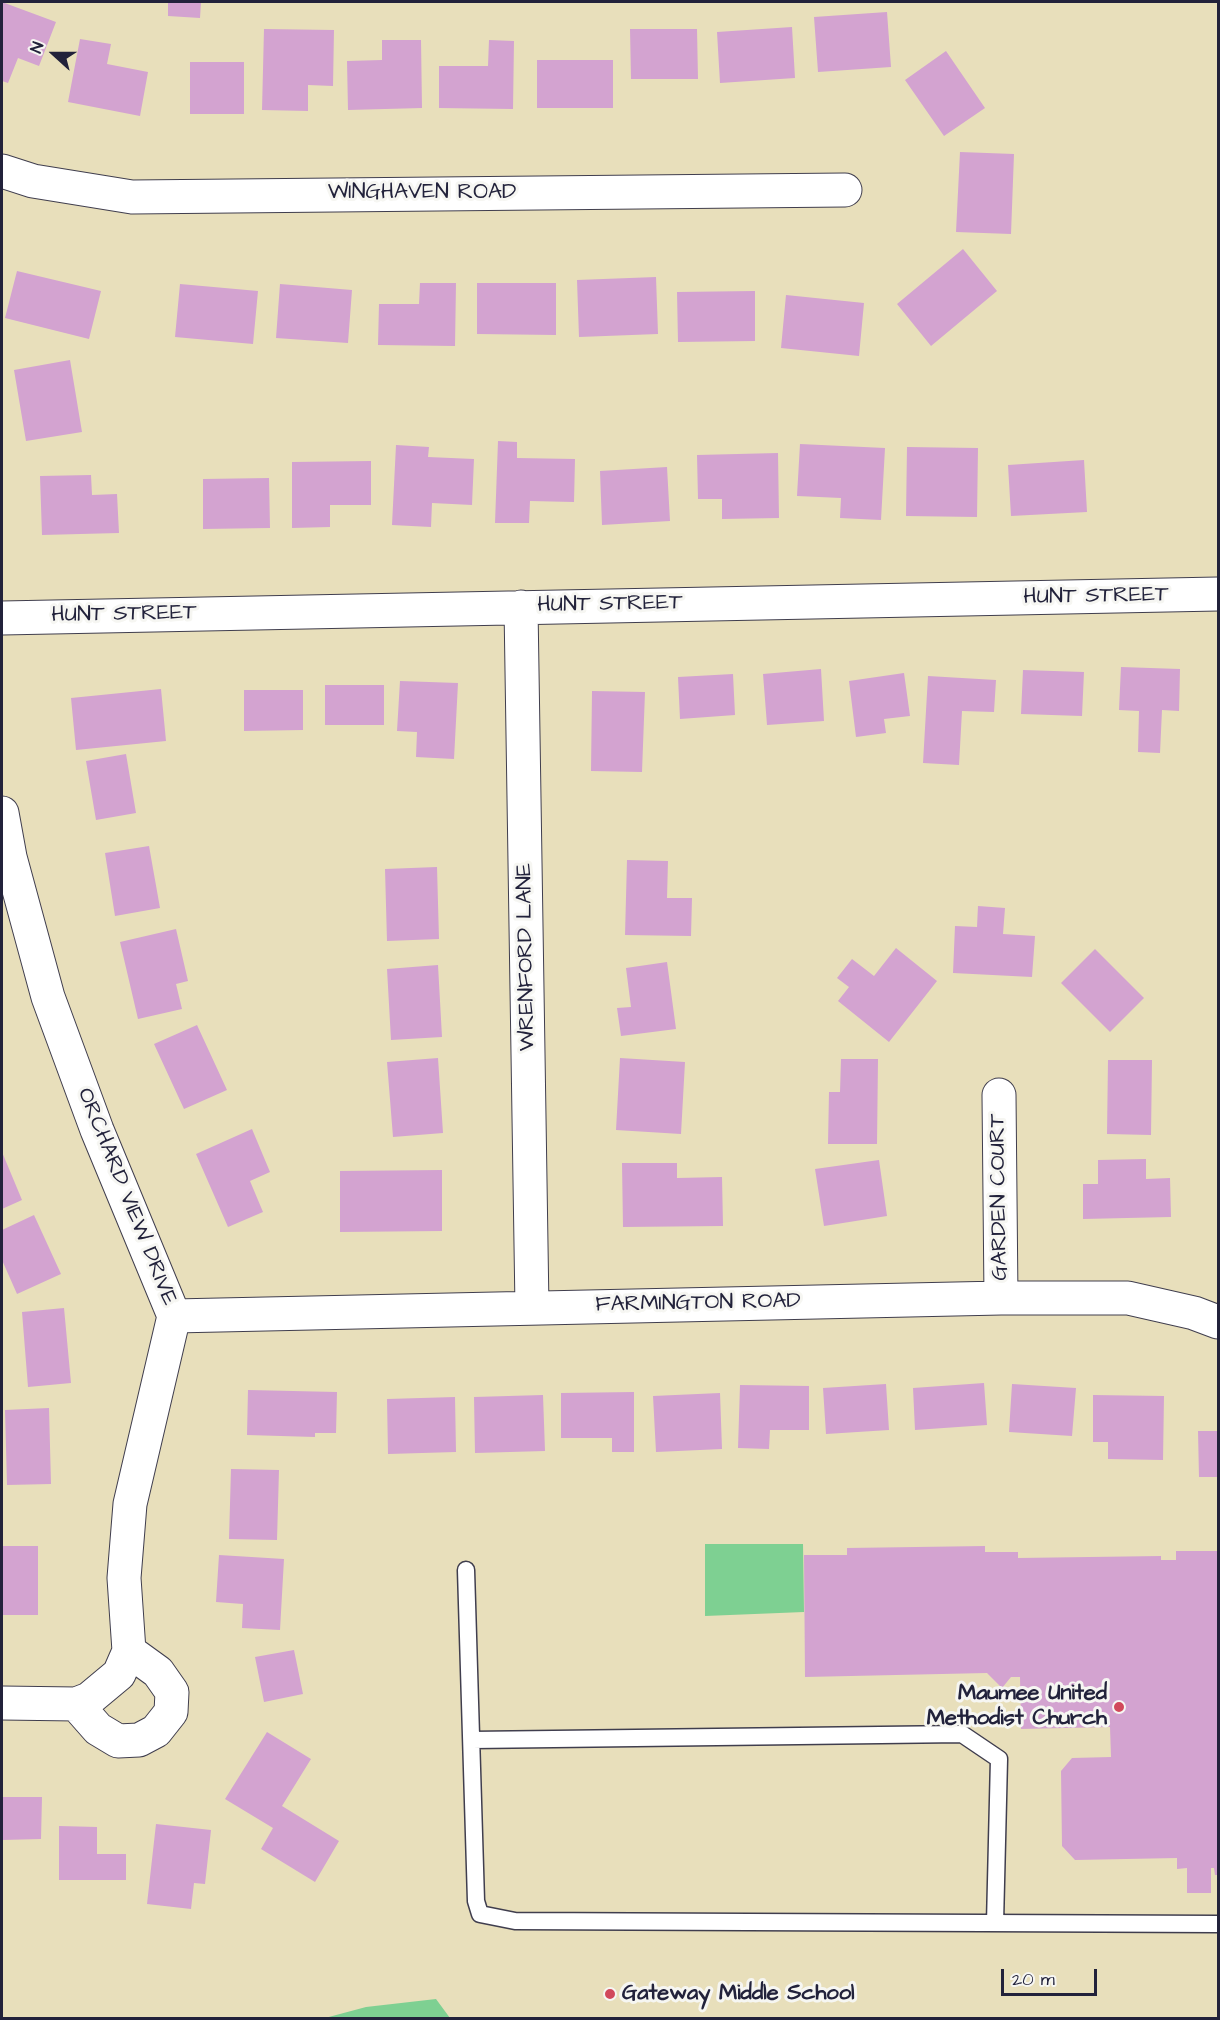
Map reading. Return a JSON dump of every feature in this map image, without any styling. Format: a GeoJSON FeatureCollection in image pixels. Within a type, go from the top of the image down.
{"type":"FeatureCollection","features":[{"type":"Feature","properties":{"kind":"street","name":"WINGHAVEN ROAD"},"geometry":{"type":"LineString","coordinates":[[2,171],[33,181],[132,197],[845,190]]}},
{"type":"Feature","properties":{"kind":"street","name":"HUNT STREET"},"geometry":{"type":"LineString","coordinates":[[2,618],[1218,594]]}},
{"type":"Feature","properties":{"kind":"street","name":"WRENFORD LANE"},"geometry":{"type":"LineString","coordinates":[[521,607],[532,1308]]}},
{"type":"Feature","properties":{"kind":"street","name":"ORCHARD VIEW DRIVE"},"geometry":{"type":"LineString","coordinates":[[2,813],[10,857],[48,997],[97,1130],[174,1316],[130,1504],[124,1578],[129,1651]]}},
{"type":"Feature","properties":{"kind":"street","name":"GARDEN COURT"},"geometry":{"type":"LineString","coordinates":[[999,1095],[1001,1298]]}},
{"type":"Feature","properties":{"kind":"street","name":"FARMINGTON ROAD"},"geometry":{"type":"LineString","coordinates":[[174,1316],[1001,1298],[1128,1298],[1194,1312],[1218,1322]]}},
{"type":"Feature","properties":{"kind":"street"},"geometry":{"type":"LineString","coordinates":[[2,1703],[76,1704],[89,1700],[119,1674],[129,1651],[158,1672],[172,1692],[171,1712],[156,1731],[139,1740],[118,1741],[98,1729],[76,1704]]}},
{"type":"Feature","properties":{"kind":"lane"},"geometry":{"type":"LineString","coordinates":[[466,1570],[476,1901],[480,1914],[515,1922],[1218,1924]]}},
{"type":"Feature","properties":{"kind":"lane"},"geometry":{"type":"LineString","coordinates":[[472,1740],[962,1734],[999,1759],[995,1923]]}},
{"type":"Feature","properties":{"kind":"green space"},"geometry":{"type":"Polygon","coordinates":[[[705,1544],[803,1544],[804,1612],[705,1616],[705,1544]]]}},
{"type":"Feature","properties":{"kind":"green space"},"geometry":{"type":"Polygon","coordinates":[[[436,1999],[450,2018],[325,2018],[366,2007],[436,1999]]]}},
{"type":"Feature","properties":{"kind":"building"},"geometry":{"type":"Polygon","coordinates":[[[2,2],[56,22],[39,66],[18,58],[8,83],[2,81],[2,2]]]}},
{"type":"Feature","properties":{"kind":"building"},"geometry":{"type":"Polygon","coordinates":[[[168,2],[201,2],[200,18],[168,16],[168,2]]]}},
{"type":"Feature","properties":{"kind":"building"},"geometry":{"type":"Polygon","coordinates":[[[887,12],[891,67],[818,72],[814,17],[887,12]]]}},
{"type":"Feature","properties":{"kind":"building"},"geometry":{"type":"Polygon","coordinates":[[[792,27],[795,78],[720,83],[717,32],[792,27]]]}},
{"type":"Feature","properties":{"kind":"building"},"geometry":{"type":"Polygon","coordinates":[[[264,29],[334,30],[333,86],[308,85],[308,111],[262,110],[264,29]]]}},
{"type":"Feature","properties":{"kind":"building"},"geometry":{"type":"Polygon","coordinates":[[[630,29],[697,29],[698,79],[631,79],[630,29]]]}},
{"type":"Feature","properties":{"kind":"building"},"geometry":{"type":"Polygon","coordinates":[[[80,39],[111,44],[107,64],[148,72],[140,116],[68,102],[80,39]]]}},
{"type":"Feature","properties":{"kind":"building"},"geometry":{"type":"Polygon","coordinates":[[[382,40],[421,40],[422,108],[348,110],[347,61],[382,60],[382,40]]]}},
{"type":"Feature","properties":{"kind":"building"},"geometry":{"type":"Polygon","coordinates":[[[489,40],[514,41],[513,109],[439,108],[439,66],[488,66],[489,40]]]}},
{"type":"Feature","properties":{"kind":"building"},"geometry":{"type":"Polygon","coordinates":[[[946,51],[985,108],[944,136],[905,80],[946,51]]]}},
{"type":"Feature","properties":{"kind":"building"},"geometry":{"type":"Polygon","coordinates":[[[537,60],[613,60],[613,108],[537,108],[537,60]]]}},
{"type":"Feature","properties":{"kind":"building"},"geometry":{"type":"Polygon","coordinates":[[[190,62],[244,62],[244,114],[190,114],[190,62]]]}},
{"type":"Feature","properties":{"kind":"building"},"geometry":{"type":"Polygon","coordinates":[[[960,152],[1014,154],[1011,234],[956,232],[960,152]]]}},
{"type":"Feature","properties":{"kind":"building"},"geometry":{"type":"Polygon","coordinates":[[[963,249],[997,291],[931,346],[897,304],[963,249]]]}},
{"type":"Feature","properties":{"kind":"building"},"geometry":{"type":"Polygon","coordinates":[[[17,271],[101,291],[89,339],[5,318],[17,271]]]}},
{"type":"Feature","properties":{"kind":"building"},"geometry":{"type":"Polygon","coordinates":[[[656,277],[658,334],[579,337],[577,280],[656,277]]]}},
{"type":"Feature","properties":{"kind":"building"},"geometry":{"type":"Polygon","coordinates":[[[420,283],[456,283],[455,346],[378,345],[379,304],[419,304],[420,283]]]}},
{"type":"Feature","properties":{"kind":"building"},"geometry":{"type":"Polygon","coordinates":[[[477,283],[556,283],[556,335],[477,334],[477,283]]]}},
{"type":"Feature","properties":{"kind":"building"},"geometry":{"type":"Polygon","coordinates":[[[180,284],[258,291],[253,344],[175,337],[180,284]]]}},
{"type":"Feature","properties":{"kind":"building"},"geometry":{"type":"Polygon","coordinates":[[[280,284],[352,290],[348,343],[276,338],[280,284]]]}},
{"type":"Feature","properties":{"kind":"building"},"geometry":{"type":"Polygon","coordinates":[[[755,291],[755,341],[678,342],[677,292],[755,291]]]}},
{"type":"Feature","properties":{"kind":"building"},"geometry":{"type":"Polygon","coordinates":[[[786,295],[864,303],[859,356],[781,348],[786,295]]]}},
{"type":"Feature","properties":{"kind":"building"},"geometry":{"type":"Polygon","coordinates":[[[70,360],[82,432],[26,441],[14,370],[70,360]]]}},
{"type":"Feature","properties":{"kind":"building"},"geometry":{"type":"Polygon","coordinates":[[[498,441],[517,442],[517,458],[575,459],[574,502],[530,501],[529,523],[495,523],[498,441]]]}},
{"type":"Feature","properties":{"kind":"building"},"geometry":{"type":"Polygon","coordinates":[[[800,444],[885,448],[881,520],[840,518],[841,498],[797,496],[800,444]]]}},
{"type":"Feature","properties":{"kind":"building"},"geometry":{"type":"Polygon","coordinates":[[[396,445],[429,447],[428,457],[474,459],[472,505],[432,503],[431,527],[392,525],[396,445]]]}},
{"type":"Feature","properties":{"kind":"building"},"geometry":{"type":"Polygon","coordinates":[[[907,447],[978,448],[977,517],[906,516],[907,447]]]}},
{"type":"Feature","properties":{"kind":"building"},"geometry":{"type":"Polygon","coordinates":[[[778,453],[779,518],[722,519],[722,499],[698,499],[697,455],[778,453]]]}},
{"type":"Feature","properties":{"kind":"building"},"geometry":{"type":"Polygon","coordinates":[[[1084,460],[1087,512],[1011,516],[1008,465],[1084,460]]]}},
{"type":"Feature","properties":{"kind":"building"},"geometry":{"type":"Polygon","coordinates":[[[371,461],[371,505],[330,505],[330,527],[292,528],[292,462],[371,461]]]}},
{"type":"Feature","properties":{"kind":"building"},"geometry":{"type":"Polygon","coordinates":[[[667,467],[670,521],[602,525],[600,471],[667,467]]]}},
{"type":"Feature","properties":{"kind":"building"},"geometry":{"type":"Polygon","coordinates":[[[91,475],[92,495],[117,494],[119,533],[42,535],[40,476],[91,475]]]}},
{"type":"Feature","properties":{"kind":"building"},"geometry":{"type":"Polygon","coordinates":[[[269,478],[270,528],[203,529],[203,479],[269,478]]]}},
{"type":"Feature","properties":{"kind":"building"},"geometry":{"type":"Polygon","coordinates":[[[1121,667],[1180,669],[1179,711],[1162,710],[1160,753],[1138,752],[1139,711],[1119,710],[1121,667]]]}},
{"type":"Feature","properties":{"kind":"building"},"geometry":{"type":"Polygon","coordinates":[[[821,669],[824,721],[767,725],[763,674],[821,669]]]}},
{"type":"Feature","properties":{"kind":"building"},"geometry":{"type":"Polygon","coordinates":[[[1023,670],[1084,672],[1082,716],[1021,714],[1023,670]]]}},
{"type":"Feature","properties":{"kind":"building"},"geometry":{"type":"Polygon","coordinates":[[[904,673],[910,716],[884,719],[886,733],[856,737],[849,681],[904,673]]]}},
{"type":"Feature","properties":{"kind":"building"},"geometry":{"type":"Polygon","coordinates":[[[733,674],[735,715],[680,719],[678,677],[733,674]]]}},
{"type":"Feature","properties":{"kind":"building"},"geometry":{"type":"Polygon","coordinates":[[[928,676],[996,680],[994,712],[962,711],[959,765],[923,763],[928,676]]]}},
{"type":"Feature","properties":{"kind":"building"},"geometry":{"type":"Polygon","coordinates":[[[400,681],[458,683],[454,759],[416,757],[417,732],[397,731],[400,681]]]}},
{"type":"Feature","properties":{"kind":"building"},"geometry":{"type":"Polygon","coordinates":[[[325,685],[384,685],[384,725],[325,725],[325,685]]]}},
{"type":"Feature","properties":{"kind":"building"},"geometry":{"type":"Polygon","coordinates":[[[161,689],[166,741],[76,750],[71,698],[161,689]]]}},
{"type":"Feature","properties":{"kind":"building"},"geometry":{"type":"Polygon","coordinates":[[[244,690],[303,690],[303,730],[244,731],[244,690]]]}},
{"type":"Feature","properties":{"kind":"building"},"geometry":{"type":"Polygon","coordinates":[[[592,691],[645,692],[642,772],[591,771],[592,691]]]}},
{"type":"Feature","properties":{"kind":"building"},"geometry":{"type":"Polygon","coordinates":[[[126,754],[136,813],[96,820],[86,761],[126,754]]]}},
{"type":"Feature","properties":{"kind":"building"},"geometry":{"type":"Polygon","coordinates":[[[149,846],[160,908],[115,916],[105,853],[149,846]]]}},
{"type":"Feature","properties":{"kind":"building"},"geometry":{"type":"Polygon","coordinates":[[[627,860],[668,861],[667,898],[692,898],[691,936],[625,935],[627,860]]]}},
{"type":"Feature","properties":{"kind":"building"},"geometry":{"type":"Polygon","coordinates":[[[437,867],[439,939],[387,941],[385,869],[437,867]]]}},
{"type":"Feature","properties":{"kind":"building"},"geometry":{"type":"Polygon","coordinates":[[[978,906],[1005,908],[1003,934],[1035,936],[1032,977],[953,973],[955,926],[977,927],[978,906]]]}},
{"type":"Feature","properties":{"kind":"building"},"geometry":{"type":"Polygon","coordinates":[[[176,929],[188,981],[176,984],[182,1009],[138,1019],[120,942],[176,929]]]}},
{"type":"Feature","properties":{"kind":"building"},"geometry":{"type":"Polygon","coordinates":[[[896,948],[937,981],[889,1042],[838,1001],[849,987],[837,978],[852,959],[874,976],[896,948]]]}},
{"type":"Feature","properties":{"kind":"building"},"geometry":{"type":"Polygon","coordinates":[[[1095,949],[1144,998],[1110,1032],[1061,983],[1095,949]]]}},
{"type":"Feature","properties":{"kind":"building"},"geometry":{"type":"Polygon","coordinates":[[[667,962],[676,1029],[621,1036],[617,1008],[631,1007],[626,968],[667,962]]]}},
{"type":"Feature","properties":{"kind":"building"},"geometry":{"type":"Polygon","coordinates":[[[438,965],[442,1037],[391,1040],[387,969],[438,965]]]}},
{"type":"Feature","properties":{"kind":"building"},"geometry":{"type":"Polygon","coordinates":[[[197,1025],[227,1090],[184,1109],[154,1044],[197,1025]]]}},
{"type":"Feature","properties":{"kind":"building"},"geometry":{"type":"Polygon","coordinates":[[[438,1058],[443,1133],[393,1137],[387,1062],[438,1058]]]}},
{"type":"Feature","properties":{"kind":"building"},"geometry":{"type":"Polygon","coordinates":[[[620,1058],[685,1062],[681,1134],[616,1130],[620,1058]]]}},
{"type":"Feature","properties":{"kind":"building"},"geometry":{"type":"Polygon","coordinates":[[[841,1059],[878,1059],[877,1144],[828,1144],[829,1092],[840,1092],[841,1059]]]}},
{"type":"Feature","properties":{"kind":"building"},"geometry":{"type":"Polygon","coordinates":[[[1108,1060],[1152,1060],[1151,1135],[1107,1134],[1108,1060]]]}},
{"type":"Feature","properties":{"kind":"building"},"geometry":{"type":"Polygon","coordinates":[[[252,1129],[270,1172],[250,1181],[263,1212],[228,1227],[196,1154],[252,1129]]]}},
{"type":"Feature","properties":{"kind":"building"},"geometry":{"type":"Polygon","coordinates":[[[2,1152],[22,1200],[2,1209],[2,1152]]]}},
{"type":"Feature","properties":{"kind":"building"},"geometry":{"type":"Polygon","coordinates":[[[1146,1159],[1146,1179],[1170,1178],[1171,1217],[1083,1219],[1083,1184],[1098,1184],[1098,1160],[1146,1159]]]}},
{"type":"Feature","properties":{"kind":"building"},"geometry":{"type":"Polygon","coordinates":[[[879,1160],[887,1216],[824,1226],[815,1169],[879,1160]]]}},
{"type":"Feature","properties":{"kind":"building"},"geometry":{"type":"Polygon","coordinates":[[[622,1163],[677,1163],[677,1178],[722,1177],[723,1226],[623,1227],[622,1163]]]}},
{"type":"Feature","properties":{"kind":"building"},"geometry":{"type":"Polygon","coordinates":[[[442,1170],[442,1231],[340,1232],[340,1171],[442,1170]]]}},
{"type":"Feature","properties":{"kind":"building"},"geometry":{"type":"Polygon","coordinates":[[[34,1215],[61,1274],[17,1294],[2,1260],[2,1230],[34,1215]]]}},
{"type":"Feature","properties":{"kind":"building"},"geometry":{"type":"Polygon","coordinates":[[[64,1308],[71,1383],[28,1387],[22,1312],[64,1308]]]}},
{"type":"Feature","properties":{"kind":"building"},"geometry":{"type":"Polygon","coordinates":[[[984,1383],[987,1425],[915,1430],[913,1388],[984,1383]]]}},
{"type":"Feature","properties":{"kind":"building"},"geometry":{"type":"Polygon","coordinates":[[[886,1384],[889,1430],[826,1434],[823,1388],[886,1384]]]}},
{"type":"Feature","properties":{"kind":"building"},"geometry":{"type":"Polygon","coordinates":[[[1012,1384],[1076,1388],[1072,1436],[1009,1432],[1012,1384]]]}},
{"type":"Feature","properties":{"kind":"building"},"geometry":{"type":"Polygon","coordinates":[[[740,1385],[809,1386],[809,1430],[770,1430],[769,1449],[738,1448],[740,1385]]]}},
{"type":"Feature","properties":{"kind":"building"},"geometry":{"type":"Polygon","coordinates":[[[248,1390],[337,1392],[336,1433],[315,1433],[315,1437],[247,1435],[248,1390]]]}},
{"type":"Feature","properties":{"kind":"building"},"geometry":{"type":"Polygon","coordinates":[[[634,1392],[634,1452],[612,1452],[612,1438],[561,1438],[561,1393],[634,1392]]]}},
{"type":"Feature","properties":{"kind":"building"},"geometry":{"type":"Polygon","coordinates":[[[720,1393],[722,1449],[656,1452],[653,1396],[720,1393]]]}},
{"type":"Feature","properties":{"kind":"building"},"geometry":{"type":"Polygon","coordinates":[[[543,1395],[545,1451],[475,1453],[474,1397],[543,1395]]]}},
{"type":"Feature","properties":{"kind":"building"},"geometry":{"type":"Polygon","coordinates":[[[1093,1395],[1164,1396],[1163,1460],[1108,1459],[1108,1442],[1093,1442],[1093,1395]]]}},
{"type":"Feature","properties":{"kind":"building"},"geometry":{"type":"Polygon","coordinates":[[[455,1397],[456,1452],[388,1454],[387,1399],[455,1397]]]}},
{"type":"Feature","properties":{"kind":"building"},"geometry":{"type":"Polygon","coordinates":[[[49,1408],[51,1484],[7,1485],[5,1410],[49,1408]]]}},
{"type":"Feature","properties":{"kind":"building"},"geometry":{"type":"Polygon","coordinates":[[[1198,1431],[1218,1431],[1218,1477],[1199,1477],[1198,1431]]]}},
{"type":"Feature","properties":{"kind":"building"},"geometry":{"type":"Polygon","coordinates":[[[231,1469],[279,1470],[277,1540],[229,1539],[231,1469]]]}},
{"type":"Feature","properties":{"kind":"building"},"geometry":{"type":"Polygon","coordinates":[[[2,1546],[38,1546],[38,1615],[2,1615],[2,1546]]]}},
{"type":"Feature","properties":{"kind":"building","name":"Maumee United Methodist Church"},"geometry":{"type":"Polygon","coordinates":[[[985,1546],[985,1552],[1018,1552],[1018,1558],[1161,1556],[1161,1560],[1176,1560],[1176,1551],[1218,1551],[1218,1875],[1215,1875],[1214,1868],[1211,1868],[1211,1893],[1187,1893],[1187,1868],[1177,1869],[1177,1858],[1075,1860],[1062,1846],[1061,1771],[1072,1758],[1111,1757],[1110,1727],[1021,1729],[1020,1677],[1011,1677],[1002,1688],[987,1673],[805,1677],[804,1555],[847,1555],[847,1548],[985,1546]]]}},
{"type":"Feature","properties":{"kind":"building"},"geometry":{"type":"Polygon","coordinates":[[[219,1555],[284,1559],[280,1630],[242,1628],[243,1604],[216,1602],[219,1555]]]}},
{"type":"Feature","properties":{"kind":"building"},"geometry":{"type":"Polygon","coordinates":[[[294,1650],[303,1694],[264,1702],[255,1657],[294,1650]]]}},
{"type":"Feature","properties":{"kind":"building"},"geometry":{"type":"Polygon","coordinates":[[[267,1732],[311,1759],[282,1806],[339,1841],[315,1882],[261,1849],[273,1828],[225,1799],[267,1732]]]}},
{"type":"Feature","properties":{"kind":"building"},"geometry":{"type":"Polygon","coordinates":[[[2,1797],[42,1797],[41,1839],[2,1840],[2,1797]]]}},
{"type":"Feature","properties":{"kind":"building"},"geometry":{"type":"Polygon","coordinates":[[[156,1824],[211,1830],[205,1884],[194,1883],[191,1909],[147,1904],[156,1824]]]}},
{"type":"Feature","properties":{"kind":"building"},"geometry":{"type":"Polygon","coordinates":[[[59,1826],[97,1827],[97,1854],[126,1854],[126,1880],[59,1880],[59,1826]]]}},
{"type":"Feature","properties":{"kind":"place","name":"Maumee United Methodist Church"},"geometry":{"type":"Point","coordinates":[1119,1707]}},
{"type":"Feature","properties":{"kind":"place","name":"Gateway Middle School"},"geometry":{"type":"Point","coordinates":[610,1994]}}]}
